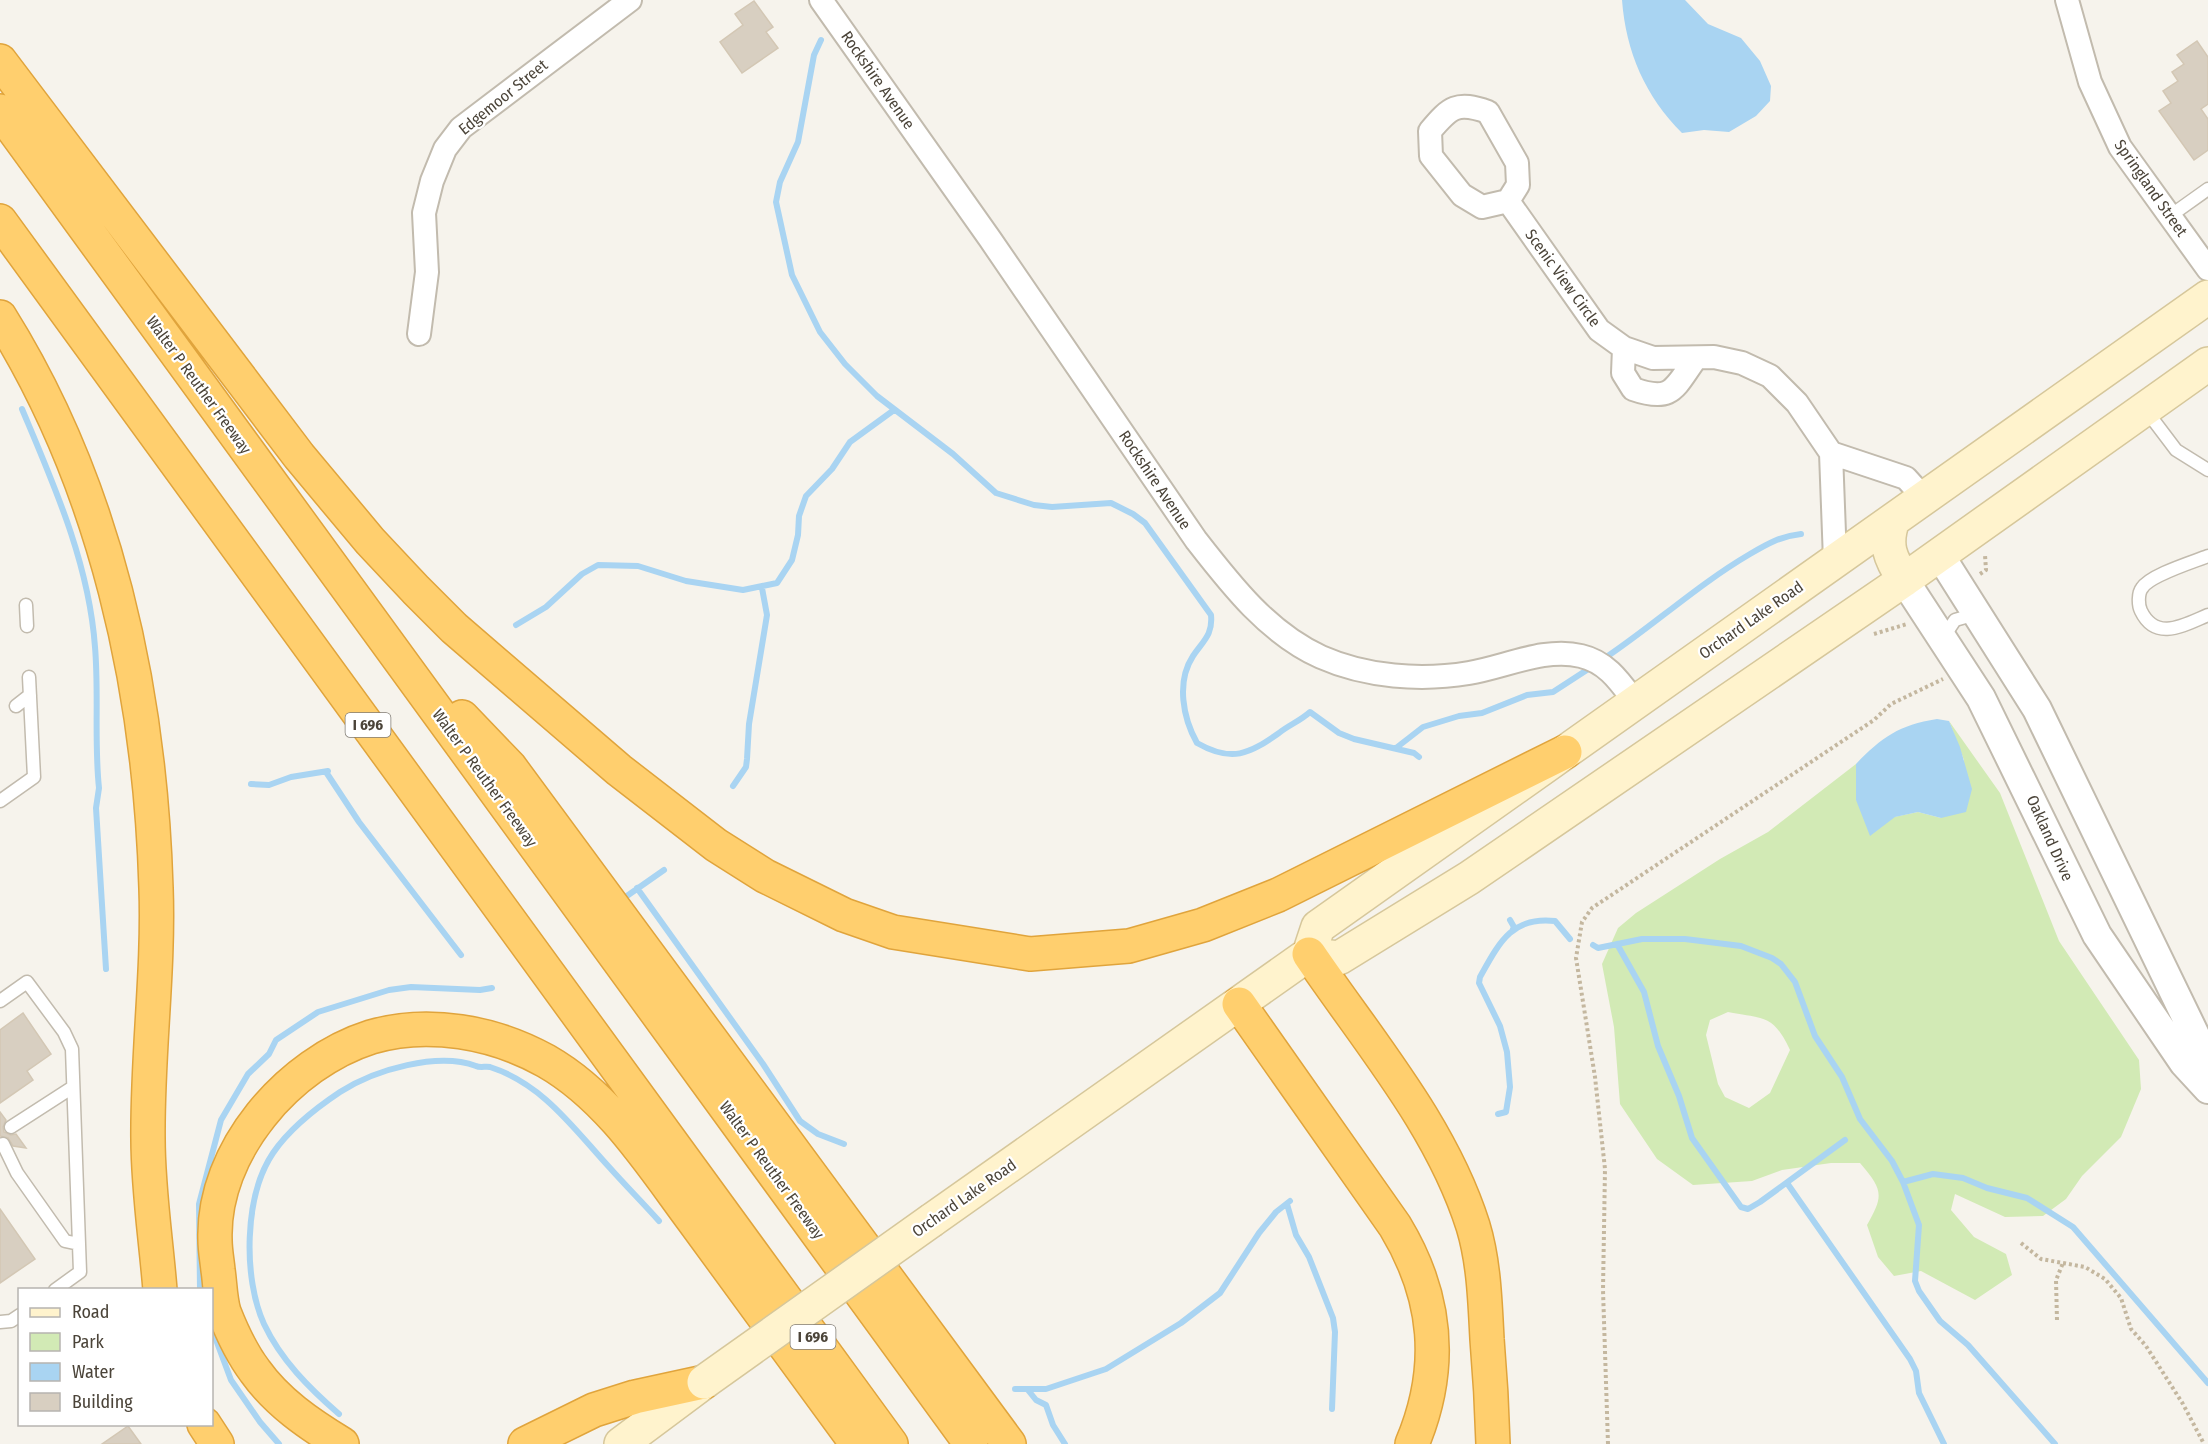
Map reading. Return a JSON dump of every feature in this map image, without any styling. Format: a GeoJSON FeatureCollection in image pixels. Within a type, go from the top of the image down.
{"type":"FeatureCollection","features":[{"type":"Feature","properties":{"kind":"highway"},"geometry":{"type":"LineString","coordinates":[[0,61],[299,456],[370,541],[416,590],[454,628],[619,770],[716,845],[765,876],[844,915],[893,932],[1030,954],[1129,946],[1203,925],[1278,895],[1578,743]]}},
{"type":"Feature","properties":{"kind":"highway","name":"Walter P Reuther Freeway"},"geometry":{"type":"LineString","coordinates":[[0,111],[971,1444]]}},
{"type":"Feature","properties":{"kind":"highway","name":"I 696"},"geometry":{"type":"LineString","coordinates":[[0,220],[891,1444]]}},
{"type":"Feature","properties":{"kind":"highway"},"geometry":{"type":"LineString","coordinates":[[0,316],[40,388],[84,491],[118,597],[134,675],[146,767],[156,888],[148,1140],[160,1288]]}},
{"type":"Feature","properties":{"kind":"highway"},"geometry":{"type":"LineString","coordinates":[[378,630],[510,767],[1009,1444]]}},
{"type":"Feature","properties":{"kind":"highway"},"geometry":{"type":"LineString","coordinates":[[1309,954],[1393,1074],[1447,1160],[1473,1228],[1484,1286],[1493,1444]]}},
{"type":"Feature","properties":{"kind":"highway"},"geometry":{"type":"LineString","coordinates":[[1239,1004],[1395,1226],[1416,1264],[1429,1307],[1432,1363],[1429,1391],[1412,1444]]}},
{"type":"Feature","properties":{"kind":"highway"},"geometry":{"type":"LineString","coordinates":[[342,1444],[301,1420],[254,1371],[224,1310],[214,1238],[221,1197],[232,1163],[256,1119],[286,1085],[328,1057],[370,1038],[409,1030],[447,1030],[498,1039],[547,1062],[592,1095],[641,1150],[857,1444]]}},
{"type":"Feature","properties":{"kind":"highway"},"geometry":{"type":"LineString","coordinates":[[525,1444],[594,1410],[635,1397],[704,1382]]}},
{"type":"Feature","properties":{"kind":"highway"},"geometry":{"type":"LineString","coordinates":[[205,1426],[217,1444]]}},
{"type":"Feature","properties":{"kind":"main road","name":"Orchard Lake Road"},"geometry":{"type":"LineString","coordinates":[[621,1444],[704,1382],[1309,954],[1318,927],[2208,297]]}},
{"type":"Feature","properties":{"kind":"main road"},"geometry":{"type":"LineString","coordinates":[[1309,954],[1339,958],[1469,878],[1904,580],[2208,364]]}},
{"type":"Feature","properties":{"kind":"main road"},"geometry":{"type":"LineString","coordinates":[[1893,519],[1888,533],[1887,549],[1904,580]]}},
{"type":"Feature","properties":{"kind":"main road"},"geometry":{"type":"LineString","coordinates":[[1578,743],[1580,771],[1588,779],[1620,775]]}},
{"type":"Feature","properties":{"kind":"street","name":"Edgemoor Street"},"geometry":{"type":"LineString","coordinates":[[419,334],[427,272],[424,213],[432,182],[445,149],[461,128],[630,0]]}},
{"type":"Feature","properties":{"kind":"street","name":"Rockshire Avenue"},"geometry":{"type":"LineString","coordinates":[[821,0],[1064,345],[1196,540],[1233,587],[1264,618],[1292,640],[1321,657],[1382,674],[1408,677],[1460,674],[1541,656],[1580,656],[1598,662],[1616,675],[1635,702]]}},
{"type":"Feature","properties":{"kind":"street","name":"Springland Street"},"geometry":{"type":"LineString","coordinates":[[2067,0],[2090,82],[2120,147],[2208,269]]}},
{"type":"Feature","properties":{"kind":"street"},"geometry":{"type":"LineString","coordinates":[[1469,105],[1488,112],[1517,163],[1518,185],[1508,201],[1482,207],[1462,195],[1431,156],[1430,131],[1448,110],[1469,105]]}},
{"type":"Feature","properties":{"kind":"street","name":"Scenic View Circle"},"geometry":{"type":"LineString","coordinates":[[1508,201],[1599,330],[1624,348],[1653,358],[1714,357],[1742,363],[1770,376],[1797,403],[1831,453]]}},
{"type":"Feature","properties":{"kind":"street"},"geometry":{"type":"LineString","coordinates":[[1624,348],[1623,373],[1633,389],[1654,396],[1672,391],[1696,358]]}},
{"type":"Feature","properties":{"kind":"street"},"geometry":{"type":"LineString","coordinates":[[1835,560],[1831,453],[1906,478],[1924,498]]}},
{"type":"Feature","properties":{"kind":"street"},"geometry":{"type":"LineString","coordinates":[[1939,554],[2013,668],[2058,751],[2208,1062]]}},
{"type":"Feature","properties":{"kind":"street","name":"Oakland Drive"},"geometry":{"type":"LineString","coordinates":[[1904,580],[1956,658],[2001,734],[2097,935],[2184,1063],[2208,1089]]}},
{"type":"Feature","properties":{"kind":"lane"},"geometry":{"type":"LineString","coordinates":[[2170,216],[2208,189]]}},
{"type":"Feature","properties":{"kind":"lane"},"geometry":{"type":"LineString","coordinates":[[2145,408],[2176,450],[2208,470]]}},
{"type":"Feature","properties":{"kind":"lane"},"geometry":{"type":"LineString","coordinates":[[2208,556],[2154,578],[2142,588],[2139,598],[2140,609],[2147,620],[2158,629],[2173,630],[2208,615]]}},
{"type":"Feature","properties":{"kind":"lane"},"geometry":{"type":"LineString","coordinates":[[26,605],[27,626]]}},
{"type":"Feature","properties":{"kind":"lane"},"geometry":{"type":"LineString","coordinates":[[1956,658],[1947,632],[1955,620],[1969,615],[1983,621]]}},
{"type":"Feature","properties":{"kind":"lane"},"geometry":{"type":"LineString","coordinates":[[0,801],[34,777],[29,677]]}},
{"type":"Feature","properties":{"kind":"lane"},"geometry":{"type":"LineString","coordinates":[[16,706],[30,695]]}},
{"type":"Feature","properties":{"kind":"lane"},"geometry":{"type":"LineString","coordinates":[[0,1001],[27,982],[64,1032],[72,1048],[80,1272],[59,1288]]}},
{"type":"Feature","properties":{"kind":"lane"},"geometry":{"type":"LineString","coordinates":[[11,1127],[73,1087]]}},
{"type":"Feature","properties":{"kind":"lane"},"geometry":{"type":"LineString","coordinates":[[3,1144],[17,1173],[65,1241],[79,1244]]}},
{"type":"Feature","properties":{"kind":"lane"},"geometry":{"type":"LineString","coordinates":[[0,1322],[11,1321],[18,1316]]}},
{"type":"Feature","properties":{"kind":"path"},"geometry":{"type":"LineString","coordinates":[[1608,1444],[1603,1290],[1605,1169],[1595,1077],[1576,958],[1577,938],[1582,922],[1592,908],[1874,720],[1891,704],[1956,658]]}},
{"type":"Feature","properties":{"kind":"path"},"geometry":{"type":"LineString","coordinates":[[2021,1243],[2042,1259],[2085,1267],[2104,1280],[2121,1298],[2131,1329],[2178,1396],[2204,1444]]}},
{"type":"Feature","properties":{"kind":"path"},"geometry":{"type":"LineString","coordinates":[[2057,1320],[2056,1280],[2063,1263]]}},
{"type":"Feature","properties":{"kind":"green space"},"geometry":{"type":"Polygon","coordinates":[[[1949,721],[2000,793],[2059,941],[2139,1060],[2141,1089],[2121,1137],[2082,1176],[2066,1199],[2043,1216],[2005,1217],[1955,1194],[1951,1210],[1974,1237],[2006,1254],[2012,1275],[1975,1300],[1921,1271],[1894,1276],[1878,1257],[1867,1225],[1879,1193],[1873,1180],[1860,1163],[1831,1163],[1782,1170],[1752,1181],[1693,1185],[1657,1159],[1620,1104],[1614,1027],[1602,964],[1618,928],[1636,913],[1720,859],[1768,832],[1856,764],[1856,800],[1894,817],[1918,812],[1941,818],[1964,760],[1949,721]],[[1728,1012],[1710,1020],[1706,1035],[1718,1084],[1725,1097],[1749,1108],[1770,1093],[1790,1050],[1778,1030],[1766,1020],[1728,1012]]]}},
{"type":"Feature","properties":{"kind":"water"},"geometry":{"type":"Polygon","coordinates":[[[1622,0],[1685,0],[1708,24],[1741,38],[1760,61],[1771,86],[1770,101],[1756,116],[1729,132],[1704,130],[1682,133],[1658,104],[1640,72],[1628,38],[1622,0]]]}},
{"type":"Feature","properties":{"kind":"water"},"geometry":{"type":"Polygon","coordinates":[[[1937,719],[1949,721],[1960,747],[1972,789],[1966,812],[1941,818],[1918,812],[1895,817],[1870,836],[1856,800],[1856,764],[1874,746],[1892,734],[1912,725],[1937,719]]]}},
{"type":"Feature","properties":{"kind":"building"},"geometry":{"type":"Polygon","coordinates":[[[754,1],[773,27],[766,32],[778,48],[742,73],[720,42],[743,25],[735,14],[754,1]]]}},
{"type":"Feature","properties":{"kind":"building"},"geometry":{"type":"Polygon","coordinates":[[[2197,41],[2208,57],[2208,104],[2201,109],[2208,119],[2208,150],[2194,160],[2159,111],[2171,103],[2163,91],[2178,81],[2172,72],[2184,64],[2177,55],[2197,41]]]}},
{"type":"Feature","properties":{"kind":"building"},"geometry":{"type":"Polygon","coordinates":[[[23,1013],[51,1054],[27,1071],[33,1080],[0,1103],[0,1030],[23,1013]]]}},
{"type":"Feature","properties":{"kind":"building"},"geometry":{"type":"Polygon","coordinates":[[[0,1112],[6,1120],[3,1127],[4,1132],[11,1135],[16,1134],[26,1148],[13,1146],[8,1138],[0,1136],[0,1112]]]}},
{"type":"Feature","properties":{"kind":"building"},"geometry":{"type":"Polygon","coordinates":[[[0,1209],[35,1259],[0,1283],[0,1209]]]}},
{"type":"Feature","properties":{"kind":"building"},"geometry":{"type":"Polygon","coordinates":[[[128,1426],[141,1444],[102,1444],[128,1426]]]}},
{"type":"Feature","properties":{"kind":"waterway"},"geometry":{"type":"LineString","coordinates":[[821,40],[814,55],[798,142],[780,182],[776,202],[792,275],[820,332],[845,364],[877,396],[953,454],[996,493],[1034,505],[1052,507],[1111,503],[1145,523],[1211,615],[1209,633],[1193,656],[1184,677],[1185,711],[1197,743],[1220,753],[1249,751],[1310,712],[1339,733],[1354,739],[1414,753],[1419,757]]}},
{"type":"Feature","properties":{"kind":"waterway"},"geometry":{"type":"LineString","coordinates":[[22,409],[68,525],[86,585],[91,616],[97,682],[99,788],[96,808],[106,969]]}},
{"type":"Feature","properties":{"kind":"waterway"},"geometry":{"type":"LineString","coordinates":[[516,625],[546,607],[582,574],[598,565],[638,566],[686,581],[743,590],[777,583],[792,560],[798,535],[799,516],[806,496],[832,469],[850,442],[894,410]]}},
{"type":"Feature","properties":{"kind":"waterway"},"geometry":{"type":"LineString","coordinates":[[1602,660],[1730,566],[1774,541],[1801,534]]}},
{"type":"Feature","properties":{"kind":"waterway"},"geometry":{"type":"LineString","coordinates":[[733,786],[746,767],[749,724],[767,615],[762,588]]}},
{"type":"Feature","properties":{"kind":"waterway"},"geometry":{"type":"LineString","coordinates":[[1396,748],[1423,727],[1459,716],[1482,713],[1527,695],[1553,692],[1593,666]]}},
{"type":"Feature","properties":{"kind":"waterway"},"geometry":{"type":"LineString","coordinates":[[251,784],[269,785],[291,777],[328,771]]}},
{"type":"Feature","properties":{"kind":"waterway"},"geometry":{"type":"LineString","coordinates":[[326,772],[359,822],[461,955]]}},
{"type":"Feature","properties":{"kind":"waterway"},"geometry":{"type":"LineString","coordinates":[[624,898],[664,870]]}},
{"type":"Feature","properties":{"kind":"waterway"},"geometry":{"type":"LineString","coordinates":[[637,888],[763,1064],[800,1121],[818,1134],[844,1144]]}},
{"type":"Feature","properties":{"kind":"waterway"},"geometry":{"type":"LineString","coordinates":[[1510,920],[1513,929]]}},
{"type":"Feature","properties":{"kind":"waterway"},"geometry":{"type":"LineString","coordinates":[[1498,1114],[1506,1112],[1510,1087],[1507,1052],[1500,1026],[1479,983],[1480,977],[1508,934],[1528,923],[1555,921],[1570,939]]}},
{"type":"Feature","properties":{"kind":"waterway"},"geometry":{"type":"LineString","coordinates":[[1593,945],[1598,948],[1642,939],[1685,939],[1741,946],[1781,964],[1795,982],[1815,1036],[1842,1077],[1860,1119],[1892,1161],[1903,1182],[1919,1225],[1915,1281],[1919,1291],[1940,1321],[1968,1345],[2055,1444]]}},
{"type":"Feature","properties":{"kind":"waterway"},"geometry":{"type":"LineString","coordinates":[[1617,944],[1644,992],[1658,1046],[1679,1096],[1692,1138],[1741,1207],[1748,1209],[1760,1202],[1845,1140]]}},
{"type":"Feature","properties":{"kind":"waterway"},"geometry":{"type":"LineString","coordinates":[[200,1288],[199,1204],[221,1120],[248,1074],[269,1054],[276,1040],[318,1012],[389,990],[411,987],[480,990],[492,988]]}},
{"type":"Feature","properties":{"kind":"waterway"},"geometry":{"type":"LineString","coordinates":[[339,1414],[297,1373],[279,1350],[264,1324],[252,1284],[250,1237],[256,1191],[273,1153],[304,1119],[340,1092],[371,1076],[407,1065],[444,1061],[490,1067],[526,1084],[542,1096],[570,1123],[659,1221]]}},
{"type":"Feature","properties":{"kind":"waterway"},"geometry":{"type":"LineString","coordinates":[[1903,1182],[1933,1174],[1963,1178],[1987,1188],[2027,1198],[2073,1227],[2208,1383]]}},
{"type":"Feature","properties":{"kind":"waterway"},"geometry":{"type":"LineString","coordinates":[[1787,1183],[1910,1359],[1916,1371],[1919,1393],[1944,1444]]}},
{"type":"Feature","properties":{"kind":"waterway"},"geometry":{"type":"LineString","coordinates":[[1015,1389],[1046,1389],[1106,1369],[1181,1323],[1220,1293],[1259,1233],[1276,1212],[1290,1201]]}},
{"type":"Feature","properties":{"kind":"waterway"},"geometry":{"type":"LineString","coordinates":[[1287,1204],[1296,1235],[1309,1257],[1333,1318],[1335,1332],[1332,1409]]}},
{"type":"Feature","properties":{"kind":"waterway"},"geometry":{"type":"LineString","coordinates":[[213,1332],[231,1380],[260,1422],[279,1444]]}},
{"type":"Feature","properties":{"kind":"waterway"},"geometry":{"type":"LineString","coordinates":[[1028,1390],[1036,1400],[1046,1405],[1053,1425],[1065,1444]]}}]}
